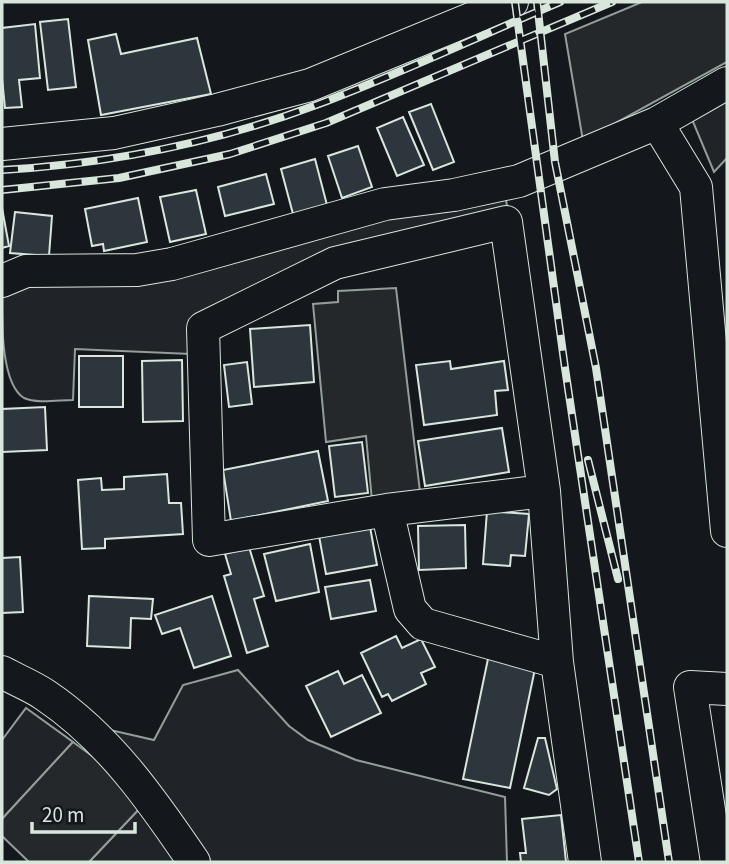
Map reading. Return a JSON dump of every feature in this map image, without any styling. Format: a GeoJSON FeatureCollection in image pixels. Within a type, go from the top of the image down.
{"type":"FeatureCollection","features":[{"type":"Feature","properties":{"kind":"street"},"geometry":{"type":"LineString","coordinates":[[2,144],[114,133],[217,110],[310,85],[512,2]]}},
{"type":"Feature","properties":{"kind":"street"},"geometry":{"type":"LineString","coordinates":[[2,281],[26,271],[136,270],[172,264],[385,204],[454,195],[519,181],[657,122],[727,83]]}},
{"type":"Feature","properties":{"kind":"street"},"geometry":{"type":"LineString","coordinates":[[657,122],[696,187],[727,531]]}},
{"type":"Feature","properties":{"kind":"street"},"geometry":{"type":"LineString","coordinates":[[544,491],[387,510],[209,540],[203,328],[335,263],[506,222],[544,491],[557,662],[586,862]]}},
{"type":"Feature","properties":{"kind":"street"},"geometry":{"type":"LineString","coordinates":[[387,510],[410,610],[423,624],[557,662]]}},
{"type":"Feature","properties":{"kind":"street"},"geometry":{"type":"LineString","coordinates":[[2,673],[44,694],[96,736],[150,797],[194,862]]}},
{"type":"Feature","properties":{"kind":"street"},"geometry":{"type":"LineString","coordinates":[[717,862],[690,687],[727,689]]}},
{"type":"Feature","properties":{"kind":"shaded area"},"geometry":{"type":"Polygon","coordinates":[[[642,2],[727,2],[727,62],[583,141],[565,34],[642,2]]]}},
{"type":"Feature","properties":{"kind":"shaded area"},"geometry":{"type":"Polygon","coordinates":[[[727,94],[727,158],[714,172],[691,117],[727,94]]]}},
{"type":"Feature","properties":{"kind":"shaded area"},"geometry":{"type":"Polygon","coordinates":[[[505,192],[508,214],[329,256],[191,354],[75,349],[73,400],[29,400],[16,390],[10,379],[4,349],[2,289],[505,192]]]}},
{"type":"Feature","properties":{"kind":"shaded area"},"geometry":{"type":"Polygon","coordinates":[[[396,288],[420,492],[372,501],[366,436],[326,442],[313,304],[338,302],[338,291],[396,288]]]}},
{"type":"Feature","properties":{"kind":"shaded area"},"geometry":{"type":"Polygon","coordinates":[[[238,670],[289,726],[308,740],[356,760],[505,797],[507,862],[201,862],[93,726],[154,740],[183,685],[238,670]]]}},
{"type":"Feature","properties":{"kind":"shaded area"},"geometry":{"type":"Polygon","coordinates":[[[26,708],[73,742],[2,819],[2,740],[26,708]]]}},
{"type":"Feature","properties":{"kind":"shaded area"},"geometry":{"type":"Polygon","coordinates":[[[73,742],[106,766],[142,806],[89,862],[29,862],[2,836],[2,819],[73,742]]]}},
{"type":"Feature","properties":{"kind":"shaded area"},"geometry":{"type":"Polygon","coordinates":[[[142,806],[179,862],[89,862],[142,806]]]}},
{"type":"Feature","properties":{"kind":"building"},"geometry":{"type":"Polygon","coordinates":[[[68,19],[76,87],[48,90],[40,22],[68,19]]]}},
{"type":"Feature","properties":{"kind":"building"},"geometry":{"type":"Polygon","coordinates":[[[35,24],[40,78],[19,80],[22,107],[5,108],[2,28],[35,24]]]}},
{"type":"Feature","properties":{"kind":"building"},"geometry":{"type":"Polygon","coordinates":[[[116,34],[121,54],[197,38],[211,94],[101,115],[88,40],[116,34]]]}},
{"type":"Feature","properties":{"kind":"building"},"geometry":{"type":"Polygon","coordinates":[[[431,104],[454,162],[433,170],[409,112],[431,104]]]}},
{"type":"Feature","properties":{"kind":"building"},"geometry":{"type":"Polygon","coordinates":[[[403,117],[424,165],[397,176],[377,128],[403,117]]]}},
{"type":"Feature","properties":{"kind":"building"},"geometry":{"type":"Polygon","coordinates":[[[358,146],[372,187],[342,198],[328,156],[358,146]]]}},
{"type":"Feature","properties":{"kind":"building"},"geometry":{"type":"Polygon","coordinates":[[[315,159],[327,205],[293,214],[281,169],[315,159]]]}},
{"type":"Feature","properties":{"kind":"building"},"geometry":{"type":"Polygon","coordinates":[[[266,174],[274,204],[225,216],[218,187],[266,174]]]}},
{"type":"Feature","properties":{"kind":"building"},"geometry":{"type":"Polygon","coordinates":[[[196,190],[206,234],[170,242],[160,197],[196,190]]]}},
{"type":"Feature","properties":{"kind":"building"},"geometry":{"type":"Polygon","coordinates":[[[138,198],[147,242],[104,251],[103,244],[92,246],[85,209],[138,198]]]}},
{"type":"Feature","properties":{"kind":"building"},"geometry":{"type":"Polygon","coordinates":[[[2,208],[9,246],[2,248],[2,208]]]}},
{"type":"Feature","properties":{"kind":"building"},"geometry":{"type":"Polygon","coordinates":[[[15,212],[52,216],[49,256],[10,253],[15,212]]]}},
{"type":"Feature","properties":{"kind":"building"},"geometry":{"type":"Polygon","coordinates":[[[310,325],[314,382],[254,387],[250,329],[310,325]]]}},
{"type":"Feature","properties":{"kind":"building"},"geometry":{"type":"Polygon","coordinates":[[[79,356],[123,356],[123,407],[79,407],[79,356]]]}},
{"type":"Feature","properties":{"kind":"building"},"geometry":{"type":"Polygon","coordinates":[[[182,360],[183,421],[143,422],[142,361],[182,360]]]}},
{"type":"Feature","properties":{"kind":"building"},"geometry":{"type":"Polygon","coordinates":[[[450,361],[451,369],[504,361],[508,390],[495,391],[497,415],[424,425],[416,365],[450,361]]]}},
{"type":"Feature","properties":{"kind":"building"},"geometry":{"type":"Polygon","coordinates":[[[247,362],[252,404],[229,407],[224,365],[247,362]]]}},
{"type":"Feature","properties":{"kind":"building"},"geometry":{"type":"Polygon","coordinates":[[[45,407],[47,450],[2,452],[2,409],[45,407]]]}},
{"type":"Feature","properties":{"kind":"building"},"geometry":{"type":"Polygon","coordinates":[[[502,428],[509,472],[425,486],[418,441],[502,428]]]}},
{"type":"Feature","properties":{"kind":"building"},"geometry":{"type":"Polygon","coordinates":[[[362,442],[368,493],[335,497],[329,446],[362,442]]]}},
{"type":"Feature","properties":{"kind":"building"},"geometry":{"type":"Polygon","coordinates":[[[318,451],[328,501],[231,521],[223,470],[318,451]]]}},
{"type":"Feature","properties":{"kind":"building"},"geometry":{"type":"Polygon","coordinates":[[[167,474],[169,503],[181,503],[183,534],[105,539],[105,548],[82,549],[78,480],[101,478],[102,490],[124,489],[124,477],[167,474]]]}},
{"type":"Feature","properties":{"kind":"building"},"geometry":{"type":"Polygon","coordinates":[[[487,511],[529,514],[525,556],[511,555],[510,566],[483,564],[487,511]]]}},
{"type":"Feature","properties":{"kind":"building"},"geometry":{"type":"Polygon","coordinates":[[[465,525],[466,568],[419,570],[418,526],[465,525]]]}},
{"type":"Feature","properties":{"kind":"building"},"geometry":{"type":"Polygon","coordinates":[[[370,527],[377,565],[326,574],[319,536],[370,527]]]}},
{"type":"Feature","properties":{"kind":"building"},"geometry":{"type":"Polygon","coordinates":[[[310,544],[319,592],[276,601],[264,554],[310,544]]]}},
{"type":"Feature","properties":{"kind":"building"},"geometry":{"type":"Polygon","coordinates":[[[249,547],[264,596],[254,599],[268,646],[247,653],[224,576],[231,574],[225,554],[249,547]]]}},
{"type":"Feature","properties":{"kind":"building"},"geometry":{"type":"Polygon","coordinates":[[[20,557],[23,612],[2,613],[2,558],[20,557]]]}},
{"type":"Feature","properties":{"kind":"building"},"geometry":{"type":"Polygon","coordinates":[[[370,580],[376,611],[331,619],[325,587],[370,580]]]}},
{"type":"Feature","properties":{"kind":"building"},"geometry":{"type":"Polygon","coordinates":[[[89,596],[153,599],[151,619],[131,618],[130,648],[87,646],[89,596]]]}},
{"type":"Feature","properties":{"kind":"building"},"geometry":{"type":"Polygon","coordinates":[[[212,596],[231,656],[194,668],[180,628],[162,634],[155,615],[212,596]]]}},
{"type":"Feature","properties":{"kind":"building"},"geometry":{"type":"Polygon","coordinates":[[[396,636],[402,648],[421,639],[435,667],[421,673],[426,684],[392,701],[388,694],[382,697],[361,653],[396,636]]]}},
{"type":"Feature","properties":{"kind":"building"},"geometry":{"type":"Polygon","coordinates":[[[489,654],[536,664],[510,788],[463,779],[489,654]]]}},
{"type":"Feature","properties":{"kind":"building"},"geometry":{"type":"Polygon","coordinates":[[[338,671],[344,684],[362,675],[381,713],[331,737],[306,686],[338,671]]]}},
{"type":"Feature","properties":{"kind":"building"},"geometry":{"type":"Polygon","coordinates":[[[538,738],[545,738],[557,789],[549,795],[524,788],[538,738]]]}},
{"type":"Feature","properties":{"kind":"building"},"geometry":{"type":"Polygon","coordinates":[[[561,815],[566,862],[521,862],[520,853],[526,853],[522,819],[561,815]]]}},
{"type":"Feature","properties":{"kind":"railway"},"geometry":{"type":"LineString","coordinates":[[515,2],[565,368],[639,862]]}},
{"type":"Feature","properties":{"kind":"railway"},"geometry":{"type":"LineString","coordinates":[[537,2],[555,162],[596,368],[669,862]]}},
{"type":"Feature","properties":{"kind":"railway"},"geometry":{"type":"LineString","coordinates":[[2,170],[123,156],[242,130],[350,92],[560,2]]}},
{"type":"Feature","properties":{"kind":"railway"},"geometry":{"type":"LineString","coordinates":[[2,190],[119,178],[230,154],[326,123],[612,2]]}},
{"type":"Feature","properties":{"kind":"railway"},"geometry":{"type":"LineString","coordinates":[[588,460],[618,579]]}}]}
